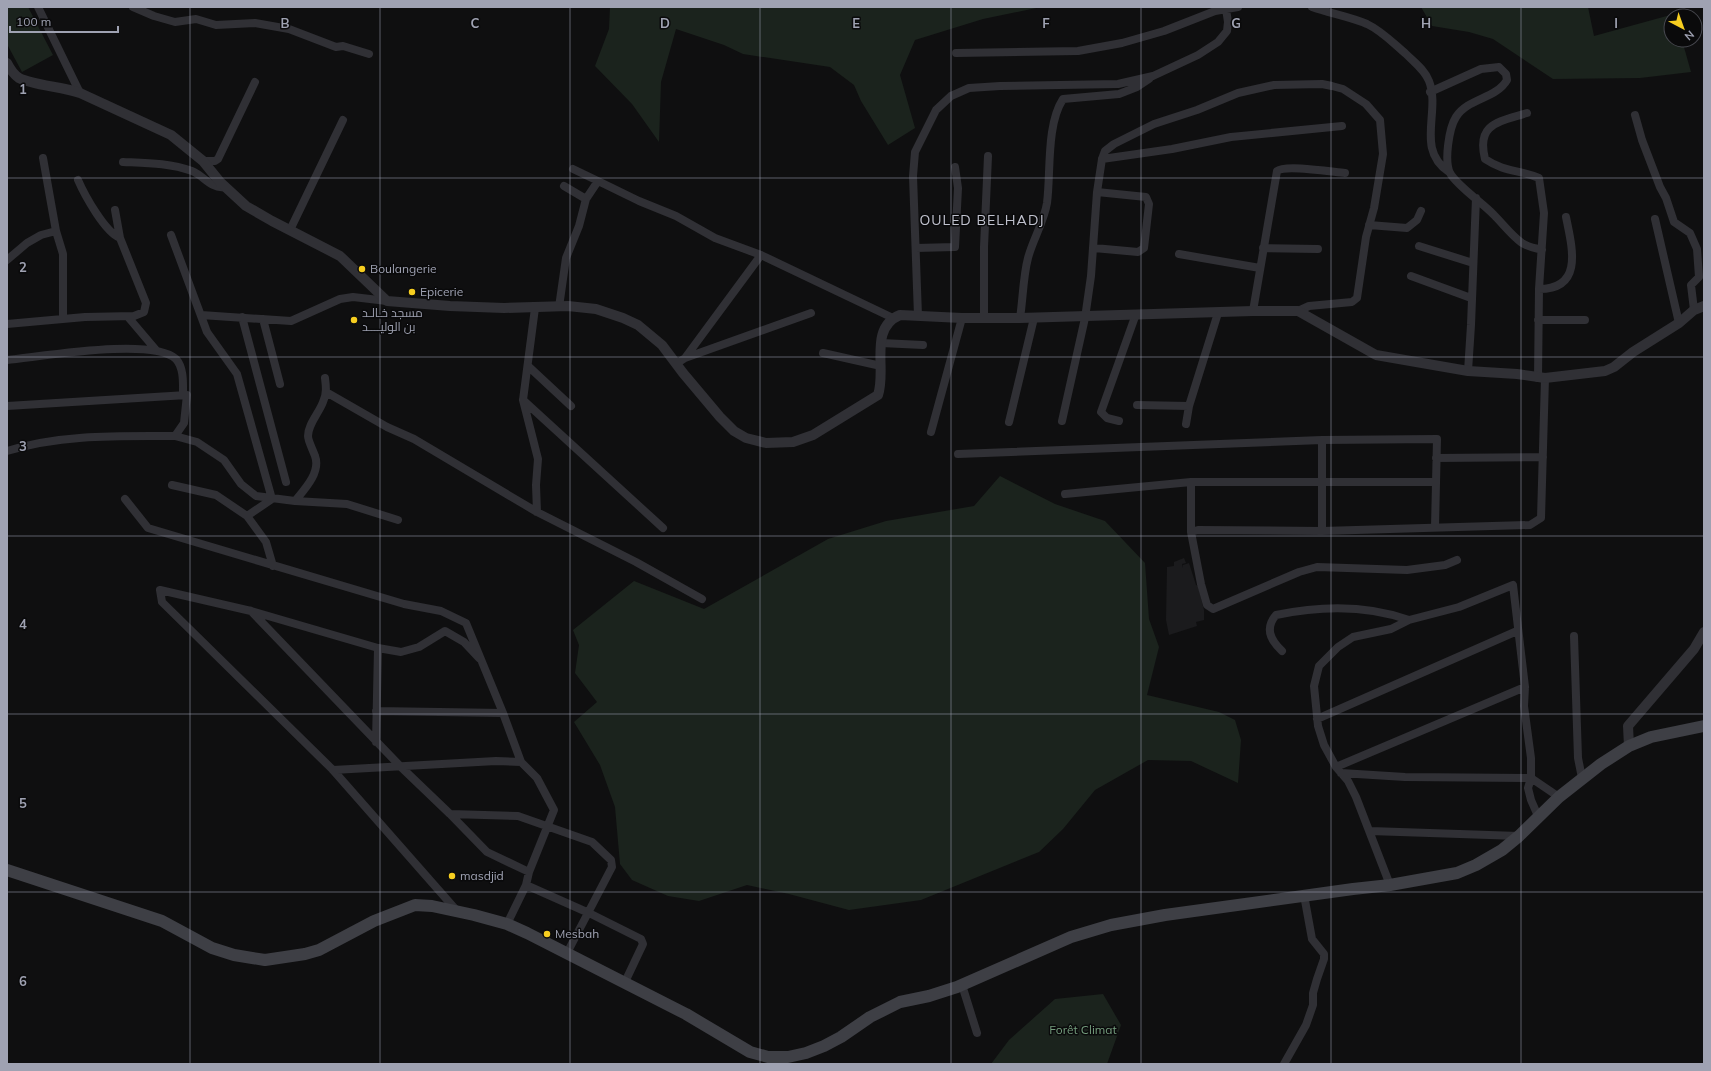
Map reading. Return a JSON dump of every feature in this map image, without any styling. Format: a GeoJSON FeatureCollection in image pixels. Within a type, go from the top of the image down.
{"type":"FeatureCollection","features":[{"type":"Feature","properties":{"kind":"main road"},"geometry":{"type":"LineString","coordinates":[[7,870],[162,921],[212,948],[234,955],[265,960],[305,954],[319,950],[374,921],[415,905],[457,911],[507,924],[686,1014],[750,1052],[768,1057],[788,1058],[806,1054],[841,1037],[886,1008],[900,1002],[928,996],[962,985],[1071,937],[1111,926],[1165,915],[1304,895],[1390,885],[1457,873],[1496,853],[1519,836],[1538,816],[1582,778],[1629,746],[1652,737],[1704,726]]}},
{"type":"Feature","properties":{"kind":"street"},"geometry":{"type":"LineString","coordinates":[[38,7],[80,93]]}},
{"type":"Feature","properties":{"kind":"street"},"geometry":{"type":"LineString","coordinates":[[133,7],[154,16],[175,22],[196,19],[216,25],[255,23],[289,29],[336,47],[343,46],[369,54]]}},
{"type":"Feature","properties":{"kind":"street"},"geometry":{"type":"LineString","coordinates":[[956,53],[1078,51],[1122,43],[1164,31],[1202,15],[1238,7]]}},
{"type":"Feature","properties":{"kind":"street"},"geometry":{"type":"LineString","coordinates":[[1312,7],[1359,21],[1376,29],[1422,70],[1430,83],[1432,101],[1430,132],[1432,148],[1439,164],[1518,239],[1530,247],[1542,250]]}},
{"type":"Feature","properties":{"kind":"street"},"geometry":{"type":"LineString","coordinates":[[1020,318],[1028,259],[1045,214],[1047,202],[1048,166],[1057,108],[1063,99],[1119,94],[1137,87],[1153,76],[1198,56],[1218,42],[1227,31],[1228,22],[1226,9]]}},
{"type":"Feature","properties":{"kind":"street"},"geometry":{"type":"LineString","coordinates":[[7,63],[12,71],[24,80],[80,93],[171,135],[203,161],[224,187],[246,206],[340,256],[388,301]]}},
{"type":"Feature","properties":{"kind":"street"},"geometry":{"type":"LineString","coordinates":[[1430,92],[1481,69],[1499,67],[1508,77],[1505,83],[1497,90],[1467,106],[1455,119],[1450,139],[1447,162],[1449,172]]}},
{"type":"Feature","properties":{"kind":"street"},"geometry":{"type":"LineString","coordinates":[[918,316],[913,176],[915,152],[936,110],[951,96],[960,91],[982,86],[1118,84],[1153,76]]}},
{"type":"Feature","properties":{"kind":"street"},"geometry":{"type":"LineString","coordinates":[[203,161],[215,161],[218,159],[255,82]]}},
{"type":"Feature","properties":{"kind":"street"},"geometry":{"type":"LineString","coordinates":[[201,315],[291,321],[340,300],[353,297],[450,306],[535,308],[558,307],[596,309],[638,324],[662,345],[700,395],[734,431],[746,438],[766,443],[793,442],[813,435],[878,396],[881,386],[881,343],[884,327],[892,318],[900,315],[962,318],[1085,318],[1136,314],[1298,311],[1309,306],[1352,302],[1357,298],[1358,284],[1369,225],[1374,208],[1383,154],[1380,120],[1361,100],[1343,89],[1322,84],[1274,85],[1238,93],[1197,110],[1154,124],[1105,150],[1102,159],[1097,192],[1094,248],[1085,318],[1062,421]]}},
{"type":"Feature","properties":{"kind":"street"},"geometry":{"type":"LineString","coordinates":[[1191,532],[1198,530],[1322,531],[1530,525],[1541,518],[1543,457],[1542,378],[1538,320],[1544,213],[1539,178],[1529,174],[1497,168],[1485,159],[1482,146],[1484,135],[1494,123],[1527,113]]}},
{"type":"Feature","properties":{"kind":"street"},"geometry":{"type":"LineString","coordinates":[[1635,115],[1642,140],[1660,187],[1666,198],[1674,222],[1690,233],[1697,249],[1699,277],[1691,285],[1694,310]]}},
{"type":"Feature","properties":{"kind":"street"},"geometry":{"type":"LineString","coordinates":[[290,230],[343,120]]}},
{"type":"Feature","properties":{"kind":"street"},"geometry":{"type":"LineString","coordinates":[[1102,159],[1172,149],[1231,137],[1342,126]]}},
{"type":"Feature","properties":{"kind":"street"},"geometry":{"type":"LineString","coordinates":[[984,318],[984,247],[988,156]]}},
{"type":"Feature","properties":{"kind":"street"},"geometry":{"type":"LineString","coordinates":[[43,158],[56,231],[63,254],[63,318]]}},
{"type":"Feature","properties":{"kind":"street"},"geometry":{"type":"LineString","coordinates":[[123,162],[176,166],[192,171],[216,187],[224,187]]}},
{"type":"Feature","properties":{"kind":"street"},"geometry":{"type":"LineString","coordinates":[[916,248],[955,247],[958,188],[955,166]]}},
{"type":"Feature","properties":{"kind":"street"},"geometry":{"type":"LineString","coordinates":[[1252,311],[1277,171],[1279,169],[1290,168],[1345,173]]}},
{"type":"Feature","properties":{"kind":"street"},"geometry":{"type":"LineString","coordinates":[[573,169],[676,216],[716,238],[761,255],[892,318]]}},
{"type":"Feature","properties":{"kind":"street"},"geometry":{"type":"LineString","coordinates":[[78,180],[87,201],[109,230],[120,238]]}},
{"type":"Feature","properties":{"kind":"street"},"geometry":{"type":"LineString","coordinates":[[558,307],[566,258],[579,226],[586,200],[598,181]]}},
{"type":"Feature","properties":{"kind":"street"},"geometry":{"type":"LineString","coordinates":[[564,186],[586,200]]}},
{"type":"Feature","properties":{"kind":"street"},"geometry":{"type":"LineString","coordinates":[[1094,248],[1138,252],[1142,251],[1144,248],[1148,204],[1146,197],[1097,192]]}},
{"type":"Feature","properties":{"kind":"street"},"geometry":{"type":"LineString","coordinates":[[1468,371],[1472,325],[1471,298],[1476,198]]}},
{"type":"Feature","properties":{"kind":"street"},"geometry":{"type":"LineString","coordinates":[[7,324],[63,318],[128,317],[144,312],[146,303],[120,238],[116,210]]}},
{"type":"Feature","properties":{"kind":"street"},"geometry":{"type":"LineString","coordinates":[[1369,225],[1407,228],[1417,220],[1422,211]]}},
{"type":"Feature","properties":{"kind":"street"},"geometry":{"type":"LineString","coordinates":[[1539,289],[1550,288],[1562,284],[1568,278],[1572,257],[1566,217]]}},
{"type":"Feature","properties":{"kind":"street"},"geometry":{"type":"LineString","coordinates":[[1655,219],[1679,324]]}},
{"type":"Feature","properties":{"kind":"street"},"geometry":{"type":"LineString","coordinates":[[7,260],[27,243],[41,235],[56,231]]}},
{"type":"Feature","properties":{"kind":"street"},"geometry":{"type":"LineString","coordinates":[[171,235],[207,332],[237,374],[272,499]]}},
{"type":"Feature","properties":{"kind":"street"},"geometry":{"type":"LineString","coordinates":[[1420,246],[1473,263]]}},
{"type":"Feature","properties":{"kind":"street"},"geometry":{"type":"LineString","coordinates":[[1263,248],[1318,249]]}},
{"type":"Feature","properties":{"kind":"street"},"geometry":{"type":"LineString","coordinates":[[1179,254],[1260,268]]}},
{"type":"Feature","properties":{"kind":"street"},"geometry":{"type":"LineString","coordinates":[[685,358],[761,255]]}},
{"type":"Feature","properties":{"kind":"street"},"geometry":{"type":"LineString","coordinates":[[1411,276],[1471,298]]}},
{"type":"Feature","properties":{"kind":"street"},"geometry":{"type":"LineString","coordinates":[[1298,311],[1376,355],[1468,371],[1517,374],[1542,378],[1605,372],[1633,352],[1679,324],[1694,310],[1704,306]]}},
{"type":"Feature","properties":{"kind":"street"},"geometry":{"type":"LineString","coordinates":[[535,308],[523,400],[538,459],[536,485],[537,512]]}},
{"type":"Feature","properties":{"kind":"street"},"geometry":{"type":"LineString","coordinates":[[676,364],[685,358],[811,313]]}},
{"type":"Feature","properties":{"kind":"street"},"geometry":{"type":"LineString","coordinates":[[1186,424],[1189,406],[1218,313]]}},
{"type":"Feature","properties":{"kind":"street"},"geometry":{"type":"LineString","coordinates":[[1119,421],[1107,418],[1101,412],[1136,314]]}},
{"type":"Feature","properties":{"kind":"street"},"geometry":{"type":"LineString","coordinates":[[128,317],[156,350]]}},
{"type":"Feature","properties":{"kind":"street"},"geometry":{"type":"LineString","coordinates":[[242,317],[286,482]]}},
{"type":"Feature","properties":{"kind":"street"},"geometry":{"type":"LineString","coordinates":[[931,432],[962,318]]}},
{"type":"Feature","properties":{"kind":"street"},"geometry":{"type":"LineString","coordinates":[[1009,422],[1034,318]]}},
{"type":"Feature","properties":{"kind":"street"},"geometry":{"type":"LineString","coordinates":[[263,319],[280,384]]}},
{"type":"Feature","properties":{"kind":"street"},"geometry":{"type":"LineString","coordinates":[[1538,320],[1585,320]]}},
{"type":"Feature","properties":{"kind":"street"},"geometry":{"type":"LineString","coordinates":[[881,343],[923,345]]}},
{"type":"Feature","properties":{"kind":"street"},"geometry":{"type":"LineString","coordinates":[[7,360],[127,348],[156,350],[175,359],[178,363],[182,374],[183,394]]}},
{"type":"Feature","properties":{"kind":"street"},"geometry":{"type":"LineString","coordinates":[[823,353],[881,366]]}},
{"type":"Feature","properties":{"kind":"street"},"geometry":{"type":"LineString","coordinates":[[528,366],[571,406]]}},
{"type":"Feature","properties":{"kind":"street"},"geometry":{"type":"LineString","coordinates":[[295,501],[307,487],[315,472],[318,462],[308,436],[326,392],[325,378]]}},
{"type":"Feature","properties":{"kind":"street"},"geometry":{"type":"LineString","coordinates":[[326,392],[387,427],[414,439],[537,512],[636,562],[702,599]]}},
{"type":"Feature","properties":{"kind":"street"},"geometry":{"type":"LineString","coordinates":[[7,406],[187,394],[184,423],[175,436]]}},
{"type":"Feature","properties":{"kind":"street"},"geometry":{"type":"LineString","coordinates":[[523,400],[663,528]]}},
{"type":"Feature","properties":{"kind":"street"},"geometry":{"type":"LineString","coordinates":[[1136,404],[1189,406]]}},
{"type":"Feature","properties":{"kind":"street"},"geometry":{"type":"LineString","coordinates":[[7,451],[26,445],[99,436],[175,436],[197,442],[224,460],[240,484],[256,496],[272,499],[347,504],[398,520]]}},
{"type":"Feature","properties":{"kind":"street"},"geometry":{"type":"LineString","coordinates":[[958,454],[1322,440],[1438,439],[1436,458],[1435,527]]}},
{"type":"Feature","properties":{"kind":"street"},"geometry":{"type":"LineString","coordinates":[[1322,440],[1322,531]]}},
{"type":"Feature","properties":{"kind":"street"},"geometry":{"type":"LineString","coordinates":[[1436,458],[1543,457]]}},
{"type":"Feature","properties":{"kind":"street"},"geometry":{"type":"LineString","coordinates":[[1065,494],[1191,482],[1436,482]]}},
{"type":"Feature","properties":{"kind":"street"},"geometry":{"type":"LineString","coordinates":[[1191,482],[1191,532],[1201,584],[1207,605],[1213,609],[1299,572],[1317,567],[1407,570],[1445,565],[1457,560]]}},
{"type":"Feature","properties":{"kind":"street"},"geometry":{"type":"LineString","coordinates":[[172,485],[216,495],[236,507],[247,516],[266,542],[273,566]]}},
{"type":"Feature","properties":{"kind":"street"},"geometry":{"type":"LineString","coordinates":[[125,499],[148,528],[404,604],[441,611],[466,623],[476,645],[478,658],[503,713],[521,762],[537,778],[554,810],[529,872],[526,885],[507,924]]}},
{"type":"Feature","properties":{"kind":"street"},"geometry":{"type":"LineString","coordinates":[[247,516],[272,499]]}},
{"type":"Feature","properties":{"kind":"street"},"geometry":{"type":"LineString","coordinates":[[1390,885],[1356,797],[1348,781],[1338,770],[1324,745],[1317,719],[1314,686],[1319,666],[1327,657],[1353,637],[1391,630],[1408,620],[1459,607],[1513,585],[1517,631],[1525,686],[1524,706],[1531,758],[1531,778],[1528,788],[1531,800],[1538,816]]}},
{"type":"Feature","properties":{"kind":"street"},"geometry":{"type":"LineString","coordinates":[[457,911],[334,770],[162,602],[160,590],[251,611],[378,648],[401,652],[419,647],[445,631],[464,642],[478,658]]}},
{"type":"Feature","properties":{"kind":"street"},"geometry":{"type":"LineString","coordinates":[[1282,651],[1269,634],[1270,621],[1276,615],[1310,610],[1363,610],[1390,613],[1408,620]]}},
{"type":"Feature","properties":{"kind":"street"},"geometry":{"type":"LineString","coordinates":[[251,611],[401,768],[450,814],[487,852],[529,872]]}},
{"type":"Feature","properties":{"kind":"street"},"geometry":{"type":"LineString","coordinates":[[1317,719],[1517,631]]}},
{"type":"Feature","properties":{"kind":"street"},"geometry":{"type":"LineString","coordinates":[[1629,746],[1628,726],[1694,649],[1704,632]]}},
{"type":"Feature","properties":{"kind":"street"},"geometry":{"type":"LineString","coordinates":[[1574,636],[1578,758],[1582,778]]}},
{"type":"Feature","properties":{"kind":"street"},"geometry":{"type":"LineString","coordinates":[[376,742],[378,648]]}},
{"type":"Feature","properties":{"kind":"street"},"geometry":{"type":"LineString","coordinates":[[1338,770],[1525,686]]}},
{"type":"Feature","properties":{"kind":"street"},"geometry":{"type":"LineString","coordinates":[[376,712],[503,713]]}},
{"type":"Feature","properties":{"kind":"street"},"geometry":{"type":"LineString","coordinates":[[334,770],[401,768],[496,761],[521,762]]}},
{"type":"Feature","properties":{"kind":"street"},"geometry":{"type":"LineString","coordinates":[[1338,770],[1405,777],[1531,778],[1559,797]]}},
{"type":"Feature","properties":{"kind":"street"},"geometry":{"type":"LineString","coordinates":[[450,814],[518,816],[592,842],[611,860],[612,867],[567,953]]}},
{"type":"Feature","properties":{"kind":"street"},"geometry":{"type":"LineString","coordinates":[[1370,831],[1519,836]]}},
{"type":"Feature","properties":{"kind":"street"},"geometry":{"type":"LineString","coordinates":[[526,885],[589,913],[641,939],[643,944],[625,982]]}},
{"type":"Feature","properties":{"kind":"street"},"geometry":{"type":"LineString","coordinates":[[1284,1064],[1306,1025],[1313,1006],[1313,993],[1316,980],[1324,959],[1324,954],[1312,939],[1304,895]]}},
{"type":"Feature","properties":{"kind":"street"},"geometry":{"type":"LineString","coordinates":[[962,985],[977,1033]]}},
{"type":"Feature","properties":{"kind":"shaded area"},"geometry":{"type":"Polygon","coordinates":[[[1184,558],[1186,563],[1182,564],[1183,568],[1183,565],[1189,563],[1196,585],[1198,586],[1204,610],[1204,620],[1196,622],[1197,626],[1169,635],[1166,620],[1167,567],[1174,566],[1174,562],[1184,558]]]}},
{"type":"Feature","properties":{"kind":"green space"},"geometry":{"type":"Polygon","coordinates":[[[7,7],[28,7],[53,55],[22,72],[7,44],[7,7]]]}},
{"type":"Feature","properties":{"kind":"green space"},"geometry":{"type":"Polygon","coordinates":[[[610,7],[1041,7],[983,19],[915,40],[900,75],[915,128],[888,145],[861,101],[854,85],[830,67],[743,54],[724,45],[676,29],[661,82],[659,142],[632,104],[595,66],[609,29],[610,7]]]}},
{"type":"Feature","properties":{"kind":"green space"},"geometry":{"type":"Polygon","coordinates":[[[1421,7],[1588,7],[1594,36],[1663,17],[1663,48],[1684,48],[1691,72],[1640,78],[1553,79],[1493,39],[1469,32],[1432,26],[1421,7]]]}},
{"type":"Feature","properties":{"kind":"green space"},"geometry":{"type":"Polygon","coordinates":[[[1000,476],[1055,504],[1105,521],[1145,563],[1149,619],[1159,647],[1147,695],[1219,712],[1235,720],[1241,740],[1238,783],[1191,761],[1148,760],[1095,790],[1063,829],[1039,852],[921,900],[849,910],[789,894],[747,885],[699,901],[668,896],[632,880],[620,864],[615,807],[600,765],[574,722],[597,702],[575,673],[579,645],[573,630],[634,581],[704,609],[828,539],[886,521],[974,506],[1000,476]]]}},
{"type":"Feature","properties":{"kind":"green space","name":"Forêt Climat"},"geometry":{"type":"Polygon","coordinates":[[[1103,994],[1121,1025],[1107,1064],[991,1064],[1009,1040],[1055,999],[1103,994]]]}},
{"type":"Feature","properties":{"kind":"place","name":"Boulangerie"},"geometry":{"type":"Point","coordinates":[362,269]}},
{"type":"Feature","properties":{"kind":"place","name":"Epicerie"},"geometry":{"type":"Point","coordinates":[412,292]}},
{"type":"Feature","properties":{"kind":"place","name":"مسجد خـالـد بن الوليــــد"},"geometry":{"type":"Point","coordinates":[354,320]}},
{"type":"Feature","properties":{"kind":"place","name":"masdjid"},"geometry":{"type":"Point","coordinates":[452,876]}},
{"type":"Feature","properties":{"kind":"place","name":"Mesbah"},"geometry":{"type":"Point","coordinates":[547,934]}},
{"type":"Feature","properties":{"kind":"district","name":"OULED BELHADJ"},"geometry":{"type":"Point","coordinates":[982,220]}}]}
